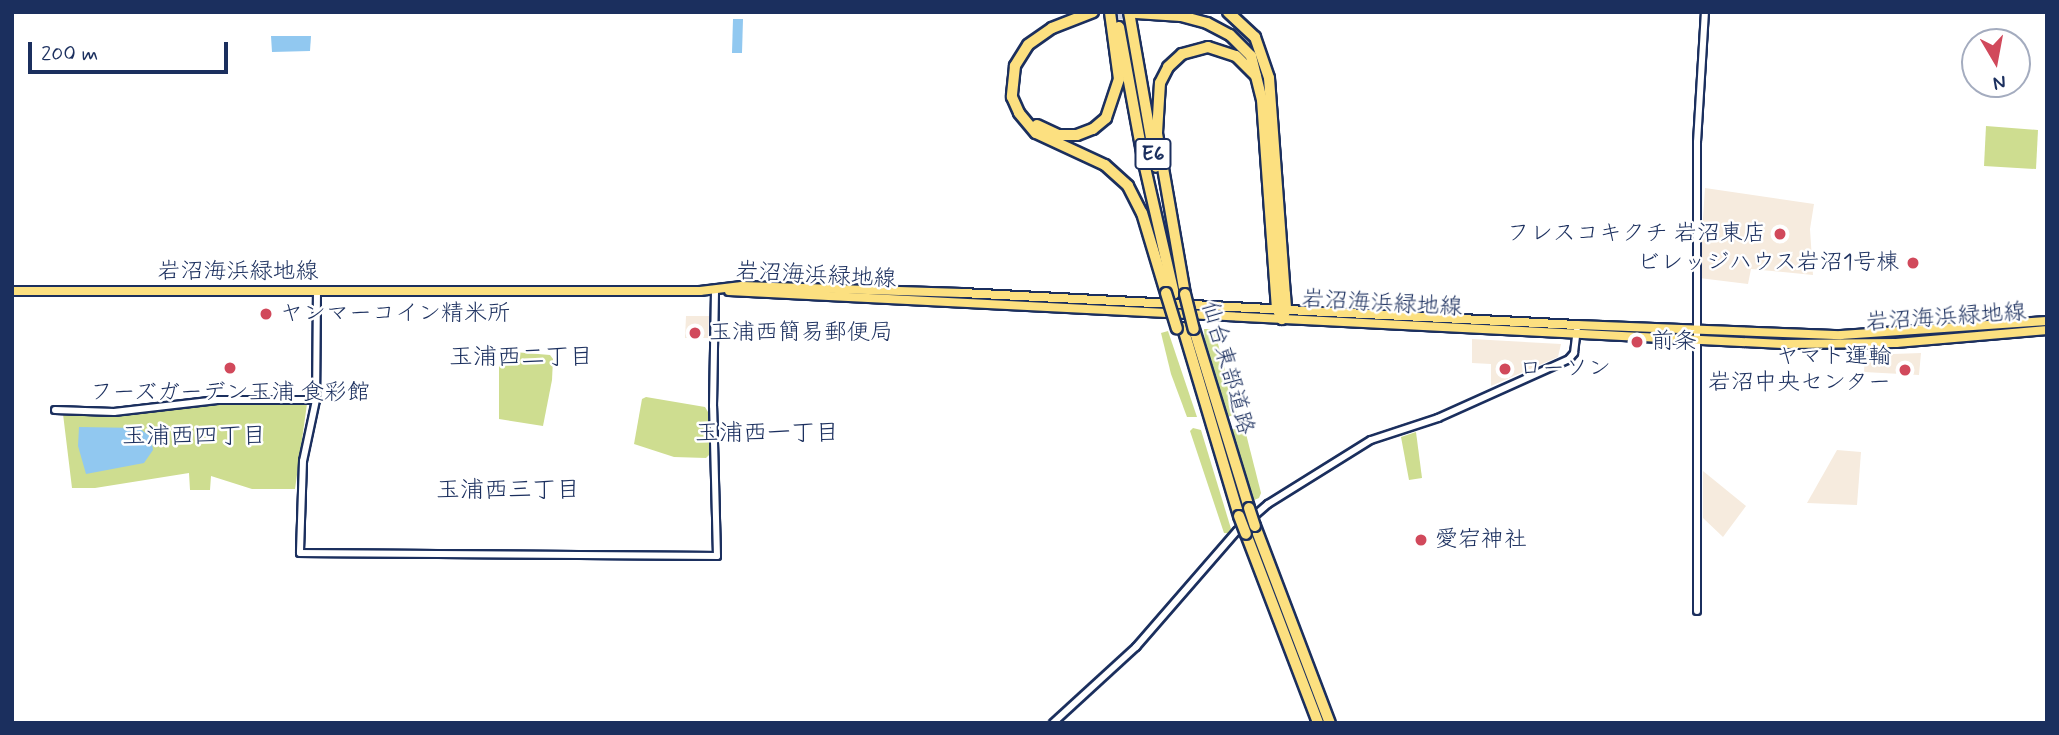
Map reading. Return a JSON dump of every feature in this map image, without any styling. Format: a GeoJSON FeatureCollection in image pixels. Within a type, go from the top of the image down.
{"type":"FeatureCollection","features":[{"type":"Feature","properties":{"kind":"highway","name":"仙台東部道路"},"geometry":{"type":"LineString","coordinates":[[1116,12],[1144,163],[1201,396],[1239,516],[1318,723]]}},
{"type":"Feature","properties":{"kind":"highway","name":"仙台東部道路"},"geometry":{"type":"LineString","coordinates":[[1129,12],[1175,294]]}},
{"type":"Feature","properties":{"kind":"highway"},"geometry":{"type":"LineString","coordinates":[[1189,12],[1223,23],[1262,56]]}},
{"type":"Feature","properties":{"kind":"highway"},"geometry":{"type":"LineString","coordinates":[[1227,12],[1255,37],[1274,109],[1281,308]]}},
{"type":"Feature","properties":{"kind":"highway"},"geometry":{"type":"LineString","coordinates":[[1136,13],[1181,16],[1221,29],[1238,41],[1251,56],[1262,100],[1282,319]]}},
{"type":"Feature","properties":{"kind":"highway"},"geometry":{"type":"LineString","coordinates":[[1102,14],[1052,28],[1028,45],[1015,66],[1012,97],[1019,113],[1036,133],[1105,165],[1128,186],[1175,294]]}},
{"type":"Feature","properties":{"kind":"highway"},"geometry":{"type":"LineString","coordinates":[[1102,14],[1119,79],[1110,111],[1093,129],[1077,135],[1058,135],[1041,128],[1028,116],[1020,101],[1019,75],[1025,60],[1036,47],[1055,33],[1102,14]]}},
{"type":"Feature","properties":{"kind":"highway"},"geometry":{"type":"LineString","coordinates":[[1175,294],[1157,133],[1160,83],[1168,67],[1182,54],[1208,47],[1236,56],[1258,77]]}},
{"type":"Feature","properties":{"kind":"highway","name":"仙台東部道路"},"geometry":{"type":"LineString","coordinates":[[1185,328],[1296,639],[1330,723]]}},
{"type":"Feature","properties":{"kind":"main road","name":"岩沼海浜緑地線"},"geometry":{"type":"LineString","coordinates":[[715,290],[742,286],[891,290],[1281,308],[1696,340],[1896,343],[2047,330]]}},
{"type":"Feature","properties":{"kind":"main road","name":"岩沼海浜緑地線"},"geometry":{"type":"LineString","coordinates":[[12,291],[715,290],[1282,319],[1841,335],[2047,321]]}},
{"type":"Feature","properties":{"kind":"street"},"geometry":{"type":"LineString","coordinates":[[1697,611],[1696,142],[1705,12]]}},
{"type":"Feature","properties":{"kind":"street"},"geometry":{"type":"LineString","coordinates":[[317,291],[316,400],[303,461],[300,553],[717,556],[713,406],[715,290]]}},
{"type":"Feature","properties":{"kind":"street"},"geometry":{"type":"LineString","coordinates":[[1053,723],[1136,647],[1237,531],[1268,504],[1371,440],[1438,418],[1569,359],[1574,353],[1577,329]]}},
{"type":"Feature","properties":{"kind":"street"},"geometry":{"type":"LineString","coordinates":[[55,410],[114,412],[217,400],[316,400]]}},
{"type":"Feature","properties":{"kind":"shaded area"},"geometry":{"type":"Polygon","coordinates":[[[1705,188],[1814,204],[1810,229],[1813,275],[1751,269],[1748,284],[1699,278],[1705,188]]]}},
{"type":"Feature","properties":{"kind":"shaded area"},"geometry":{"type":"Polygon","coordinates":[[[686,316],[709,316],[708,338],[685,338],[686,316]]]}},
{"type":"Feature","properties":{"kind":"shaded area"},"geometry":{"type":"Polygon","coordinates":[[[1472,339],[1561,344],[1558,357],[1491,386],[1491,364],[1472,363],[1472,339]]]}},
{"type":"Feature","properties":{"kind":"shaded area"},"geometry":{"type":"Polygon","coordinates":[[[1921,353],[1919,375],[1864,372],[1865,355],[1921,353]]]}},
{"type":"Feature","properties":{"kind":"shaded area"},"geometry":{"type":"Polygon","coordinates":[[[1837,450],[1861,452],[1857,505],[1807,503],[1837,450]]]}},
{"type":"Feature","properties":{"kind":"shaded area"},"geometry":{"type":"Polygon","coordinates":[[[1703,471],[1746,506],[1723,537],[1703,518],[1703,471]]]}},
{"type":"Feature","properties":{"kind":"green space"},"geometry":{"type":"Polygon","coordinates":[[[1986,126],[2038,130],[2036,169],[1984,166],[1986,126]]]}},
{"type":"Feature","properties":{"kind":"green space"},"geometry":{"type":"Polygon","coordinates":[[[1204,329],[1214,329],[1237,414],[1224,418],[1206,356],[1204,329]]]}},
{"type":"Feature","properties":{"kind":"green space"},"geometry":{"type":"Polygon","coordinates":[[[1168,331],[1197,417],[1187,417],[1171,374],[1161,333],[1168,331]]]}},
{"type":"Feature","properties":{"kind":"green space"},"geometry":{"type":"Polygon","coordinates":[[[503,351],[550,355],[553,359],[552,380],[543,426],[499,419],[499,354],[503,351]]]}},
{"type":"Feature","properties":{"kind":"green space"},"geometry":{"type":"Polygon","coordinates":[[[646,397],[705,407],[708,412],[710,454],[706,458],[674,457],[634,444],[642,399],[646,397]]]}},
{"type":"Feature","properties":{"kind":"green space"},"geometry":{"type":"Polygon","coordinates":[[[217,404],[307,404],[295,489],[252,489],[211,476],[210,490],[190,490],[189,473],[95,488],[72,488],[63,414],[115,416],[217,404]]]}},
{"type":"Feature","properties":{"kind":"green space"},"geometry":{"type":"Polygon","coordinates":[[[1244,426],[1261,493],[1259,498],[1252,501],[1231,430],[1244,426]]]}},
{"type":"Feature","properties":{"kind":"green space"},"geometry":{"type":"Polygon","coordinates":[[[1193,428],[1201,430],[1232,532],[1224,533],[1190,431],[1193,428]]]}},
{"type":"Feature","properties":{"kind":"green space"},"geometry":{"type":"Polygon","coordinates":[[[1416,432],[1422,478],[1409,480],[1401,437],[1416,432]]]}},
{"type":"Feature","properties":{"kind":"water"},"geometry":{"type":"Polygon","coordinates":[[[733,19],[743,19],[742,53],[732,53],[733,19]]]}},
{"type":"Feature","properties":{"kind":"water"},"geometry":{"type":"Polygon","coordinates":[[[271,36],[311,36],[310,51],[272,52],[271,36]]]}},
{"type":"Feature","properties":{"kind":"water"},"geometry":{"type":"Polygon","coordinates":[[[79,427],[139,428],[151,437],[153,450],[144,463],[86,474],[78,446],[79,427]]]}},
{"type":"Feature","properties":{"kind":"tunnel"},"geometry":{"type":"LineString","coordinates":[[1103,16],[1135,13]]}},
{"type":"Feature","properties":{"kind":"place","name":"フレスコキクチ 岩沼東店"},"geometry":{"type":"Point","coordinates":[1780,234]}},
{"type":"Feature","properties":{"kind":"place","name":"ビレッジハウス岩沼1号棟"},"geometry":{"type":"Point","coordinates":[1913,263]}},
{"type":"Feature","properties":{"kind":"place","name":"ヤンマーコイン精米所"},"geometry":{"type":"Point","coordinates":[266,314]}},
{"type":"Feature","properties":{"kind":"place","name":"玉浦西簡易郵便局"},"geometry":{"type":"Point","coordinates":[695,333]}},
{"type":"Feature","properties":{"kind":"place","name":"前条"},"geometry":{"type":"Point","coordinates":[1637,342]}},
{"type":"Feature","properties":{"kind":"place","name":"フーズガーデン玉浦 食彩館"},"geometry":{"type":"Point","coordinates":[230,368]}},
{"type":"Feature","properties":{"kind":"place","name":"ローソン"},"geometry":{"type":"Point","coordinates":[1505,369]}},
{"type":"Feature","properties":{"kind":"place","name":"ヤマト運輸 岩沼中央センター"},"geometry":{"type":"Point","coordinates":[1905,370]}},
{"type":"Feature","properties":{"kind":"place","name":"愛宕神社"},"geometry":{"type":"Point","coordinates":[1421,540]}},
{"type":"Feature","properties":{"kind":"district","name":"玉浦西二丁目"},"geometry":{"type":"Point","coordinates":[521,358]}},
{"type":"Feature","properties":{"kind":"district","name":"玉浦西一丁目"},"geometry":{"type":"Point","coordinates":[767,434]}},
{"type":"Feature","properties":{"kind":"district","name":"玉浦西四丁目"},"geometry":{"type":"Point","coordinates":[194,437]}},
{"type":"Feature","properties":{"kind":"district","name":"玉浦西三丁目"},"geometry":{"type":"Point","coordinates":[508,491]}}]}
